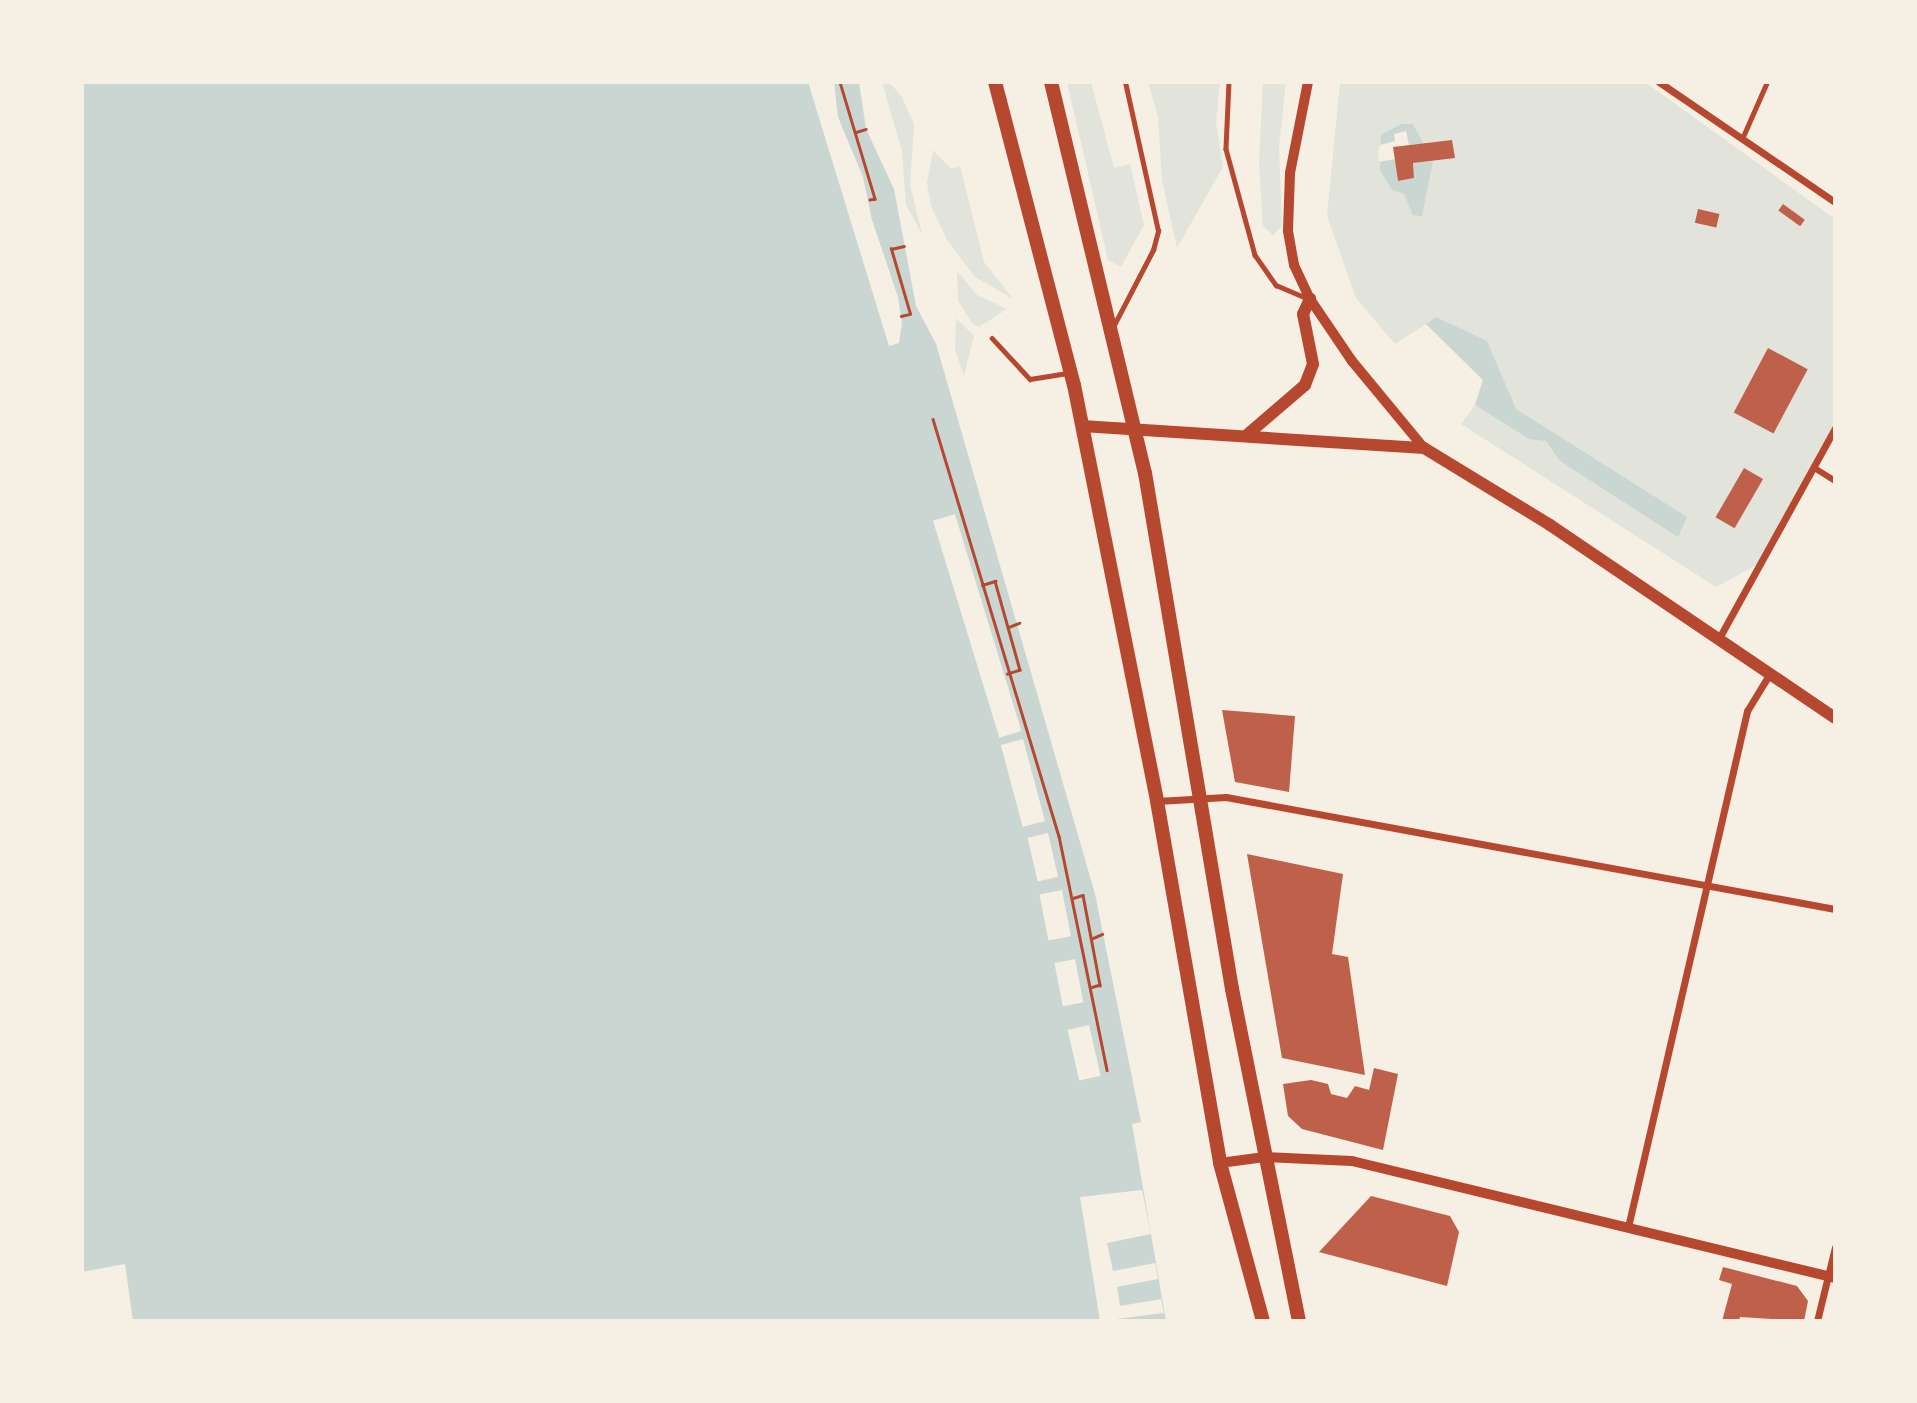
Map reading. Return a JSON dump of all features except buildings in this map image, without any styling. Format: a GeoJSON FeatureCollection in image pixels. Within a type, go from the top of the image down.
{"type":"FeatureCollection","features":[{"type":"Feature","properties":{"kind":"main road"},"geometry":{"type":"LineString","coordinates":[[995,82],[1071,372],[1157,801],[1220,1163],[1263,1321]]}},
{"type":"Feature","properties":{"kind":"main road"},"geometry":{"type":"LineString","coordinates":[[1051,82],[1111,336],[1136,428],[1232,989],[1299,1321]]}},
{"type":"Feature","properties":{"kind":"main road"},"geometry":{"type":"LineString","coordinates":[[1248,434],[1305,385],[1313,364],[1303,314],[1310,299]]}},
{"type":"Feature","properties":{"kind":"main road"},"geometry":{"type":"LineString","coordinates":[[1082,426],[1248,434],[1424,448],[1550,524],[1835,718]]}},
{"type":"Feature","properties":{"kind":"street"},"geometry":{"type":"LineString","coordinates":[[1308,82],[1291,160],[1288,231],[1294,265],[1310,299],[1352,360],[1424,448]]}},
{"type":"Feature","properties":{"kind":"street"},"geometry":{"type":"LineString","coordinates":[[1659,82],[1835,202]]}},
{"type":"Feature","properties":{"kind":"street"},"geometry":{"type":"LineString","coordinates":[[1718,640],[1816,469],[1835,428]]}},
{"type":"Feature","properties":{"kind":"street"},"geometry":{"type":"LineString","coordinates":[[1816,469],[1835,481]]}},
{"type":"Feature","properties":{"kind":"street"},"geometry":{"type":"LineString","coordinates":[[1628,1227],[1747,711],[1769,675]]}},
{"type":"Feature","properties":{"kind":"street"},"geometry":{"type":"LineString","coordinates":[[1157,801],[1201,796],[1707,884],[1835,909]]}},
{"type":"Feature","properties":{"kind":"street"},"geometry":{"type":"LineString","coordinates":[[1220,1163],[1265,1157],[1352,1161],[1830,1277]]}},
{"type":"Feature","properties":{"kind":"street"},"geometry":{"type":"LineString","coordinates":[[1817,1321],[1830,1277],[1835,1247]]}},
{"type":"Feature","properties":{"kind":"lane"},"geometry":{"type":"LineString","coordinates":[[1111,336],[1119,309],[1153,250],[1158,231],[1125,82]]}},
{"type":"Feature","properties":{"kind":"lane"},"geometry":{"type":"LineString","coordinates":[[1229,82],[1226,149],[1255,255],[1276,285],[1310,299]]}},
{"type":"Feature","properties":{"kind":"lane"},"geometry":{"type":"LineString","coordinates":[[1742,140],[1767,82]]}},
{"type":"Feature","properties":{"kind":"lane"},"geometry":{"type":"LineString","coordinates":[[992,338],[1030,379],[1071,372]]}},
{"type":"Feature","properties":{"kind":"path"},"geometry":{"type":"LineString","coordinates":[[840,82],[875,199],[870,200]]}},
{"type":"Feature","properties":{"kind":"path"},"geometry":{"type":"LineString","coordinates":[[856,132],[866,129]]}},
{"type":"Feature","properties":{"kind":"path"},"geometry":{"type":"LineString","coordinates":[[901,316],[910,314],[891,249],[904,246]]}},
{"type":"Feature","properties":{"kind":"path"},"geometry":{"type":"LineString","coordinates":[[933,419],[1059,836],[1107,1070]]}},
{"type":"Feature","properties":{"kind":"path"},"geometry":{"type":"LineString","coordinates":[[982,585],[995,581],[1020,670],[1008,674]]}},
{"type":"Feature","properties":{"kind":"path"},"geometry":{"type":"LineString","coordinates":[[1008,627],[1019,623]]}},
{"type":"Feature","properties":{"kind":"path"},"geometry":{"type":"LineString","coordinates":[[1072,899],[1083,895],[1100,985],[1090,988]]}},
{"type":"Feature","properties":{"kind":"path"},"geometry":{"type":"LineString","coordinates":[[1091,939],[1102,934]]}},
{"type":"Feature","properties":{"kind":"shaded area"},"geometry":{"type":"Polygon","coordinates":[[[82,82],[859,82],[866,129],[894,189],[916,306],[936,344],[1095,894],[1141,1122],[1132,1124],[1166,1321],[133,1321],[125,1264],[82,1272],[82,82]]]}},
{"type":"Feature","properties":{"kind":"shaded area"},"geometry":{"type":"Polygon","coordinates":[[[882,82],[889,82],[902,97],[914,124],[910,184],[922,234],[906,205],[902,152],[882,82]]]}},
{"type":"Feature","properties":{"kind":"shaded area"},"geometry":{"type":"Polygon","coordinates":[[[1067,82],[1091,82],[1114,168],[1130,164],[1144,225],[1121,267],[1108,260],[1067,82]]]}},
{"type":"Feature","properties":{"kind":"shaded area"},"geometry":{"type":"Polygon","coordinates":[[[1148,82],[1220,82],[1216,122],[1223,167],[1177,248],[1162,180],[1158,117],[1148,82]]]}},
{"type":"Feature","properties":{"kind":"shaded area"},"geometry":{"type":"Polygon","coordinates":[[[1263,82],[1286,82],[1279,147],[1282,226],[1273,235],[1263,226],[1259,162],[1263,82]]]}},
{"type":"Feature","properties":{"kind":"shaded area"},"geometry":{"type":"Polygon","coordinates":[[[1340,82],[1645,82],[1835,219],[1835,428],[1762,562],[1716,587],[1461,424],[1475,405],[1483,380],[1426,324],[1395,344],[1356,298],[1327,216],[1340,82]]]}},
{"type":"Feature","properties":{"kind":"shaded area"},"geometry":{"type":"Polygon","coordinates":[[[1401,124],[1413,124],[1433,161],[1422,216],[1413,215],[1404,194],[1392,190],[1380,170],[1381,135],[1401,124]]]}},
{"type":"Feature","properties":{"kind":"shaded area"},"geometry":{"type":"Polygon","coordinates":[[[933,150],[951,169],[960,166],[984,262],[1013,299],[975,277],[947,240],[931,206],[927,183],[933,150]]]}},
{"type":"Feature","properties":{"kind":"shaded area"},"geometry":{"type":"Polygon","coordinates":[[[957,271],[977,295],[1007,309],[979,327],[972,323],[958,301],[957,271]]]}},
{"type":"Feature","properties":{"kind":"shaded area"},"geometry":{"type":"Polygon","coordinates":[[[1436,317],[1487,341],[1516,409],[1687,517],[1678,537],[1560,461],[1546,441],[1529,439],[1475,405],[1483,380],[1426,324],[1436,317]]]}},
{"type":"Feature","properties":{"kind":"shaded area"},"geometry":{"type":"Polygon","coordinates":[[[956,318],[974,336],[964,376],[955,350],[956,318]]]}},
{"type":"Feature","properties":{"kind":"pier"},"geometry":{"type":"Polygon","coordinates":[[[808,82],[834,82],[838,117],[863,177],[872,220],[898,297],[902,323],[899,343],[889,346],[808,82]]]}},
{"type":"Feature","properties":{"kind":"pier"},"geometry":{"type":"Polygon","coordinates":[[[1406,131],[1409,145],[1431,143],[1437,160],[1413,163],[1414,178],[1398,181],[1395,159],[1379,162],[1378,152],[1380,145],[1395,141],[1394,134],[1406,131]]]}},
{"type":"Feature","properties":{"kind":"pier"},"geometry":{"type":"Polygon","coordinates":[[[955,514],[1021,731],[999,738],[933,521],[955,514]]]}},
{"type":"Feature","properties":{"kind":"pier"},"geometry":{"type":"Polygon","coordinates":[[[1023,739],[1045,821],[1023,827],[1001,745],[1023,739]]]}},
{"type":"Feature","properties":{"kind":"pier"},"geometry":{"type":"Polygon","coordinates":[[[1048,833],[1058,877],[1038,882],[1028,838],[1048,833]]]}},
{"type":"Feature","properties":{"kind":"pier"},"geometry":{"type":"Polygon","coordinates":[[[1062,890],[1071,936],[1048,941],[1039,894],[1062,890]]]}},
{"type":"Feature","properties":{"kind":"pier"},"geometry":{"type":"Polygon","coordinates":[[[1075,959],[1083,1002],[1063,1006],[1054,963],[1075,959]]]}},
{"type":"Feature","properties":{"kind":"pier"},"geometry":{"type":"Polygon","coordinates":[[[1089,1025],[1101,1076],[1079,1081],[1068,1030],[1089,1025]]]}},
{"type":"Feature","properties":{"kind":"pier"},"geometry":{"type":"Polygon","coordinates":[[[1142,1190],[1151,1234],[1107,1243],[1113,1271],[1155,1263],[1156,1267],[1158,1279],[1117,1287],[1120,1306],[1161,1299],[1164,1313],[1100,1321],[1080,1197],[1142,1190]]]}}]}
